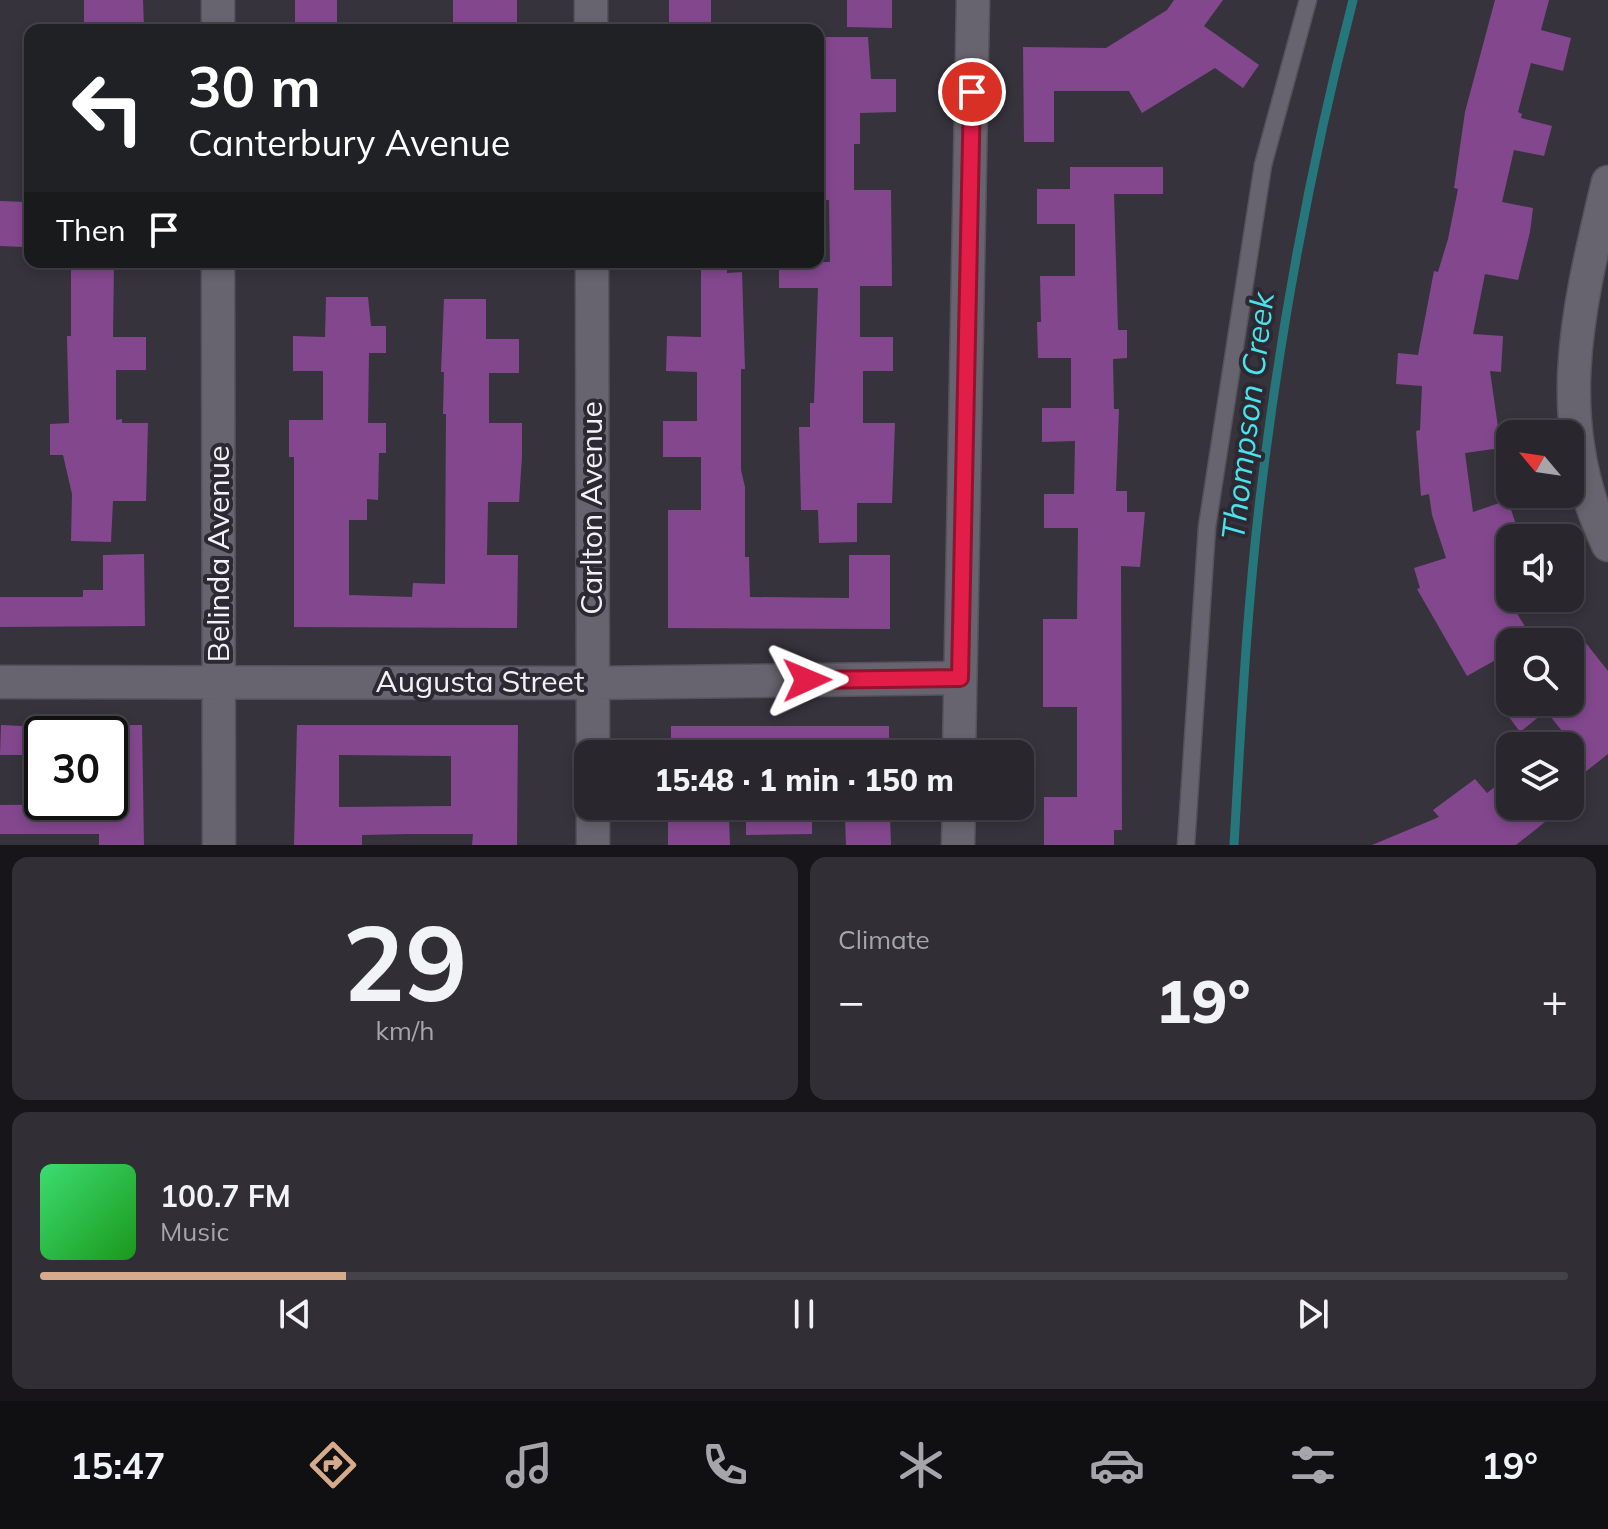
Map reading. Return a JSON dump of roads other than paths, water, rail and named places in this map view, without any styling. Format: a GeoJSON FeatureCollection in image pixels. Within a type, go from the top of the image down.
{"type":"FeatureCollection","features":[{"type":"Feature","properties":{"kind":"street"},"geometry":{"type":"LineString","coordinates":[[218,0],[218,24]]}},
{"type":"Feature","properties":{"kind":"street"},"geometry":{"type":"LineString","coordinates":[[591,0],[591,24]]}},
{"type":"Feature","properties":{"kind":"street"},"geometry":{"type":"LineString","coordinates":[[959,740],[973,0]]}},
{"type":"Feature","properties":{"kind":"street"},"geometry":{"type":"LineString","coordinates":[[1608,182],[1580,303],[1571,408],[1588,503],[1608,545]]}},
{"type":"Feature","properties":{"kind":"street","name":"Belinda Avenue"},"geometry":{"type":"LineString","coordinates":[[218,268],[219,845]]}},
{"type":"Feature","properties":{"kind":"street","name":"Carlton Avenue"},"geometry":{"type":"LineString","coordinates":[[592,268],[593,740]]}},
{"type":"Feature","properties":{"kind":"street","name":"Augusta Street"},"geometry":{"type":"LineString","coordinates":[[0,682],[592,683],[960,678]]}},
{"type":"Feature","properties":{"kind":"street"},"geometry":{"type":"LineString","coordinates":[[593,820],[593,845]]}},
{"type":"Feature","properties":{"kind":"street"},"geometry":{"type":"LineString","coordinates":[[958,845],[959,820]]}},
{"type":"Feature","properties":{"kind":"lane"},"geometry":{"type":"LineString","coordinates":[[1186,845],[1207,527],[1263,165],[1308,0]]}},
{"type":"Feature","properties":{"kind":"waterway","name":"Thompson Creek"},"geometry":{"type":"LineString","coordinates":[[1234,845],[1248,618],[1270,421],[1311,179],[1353,0]]}}]}
